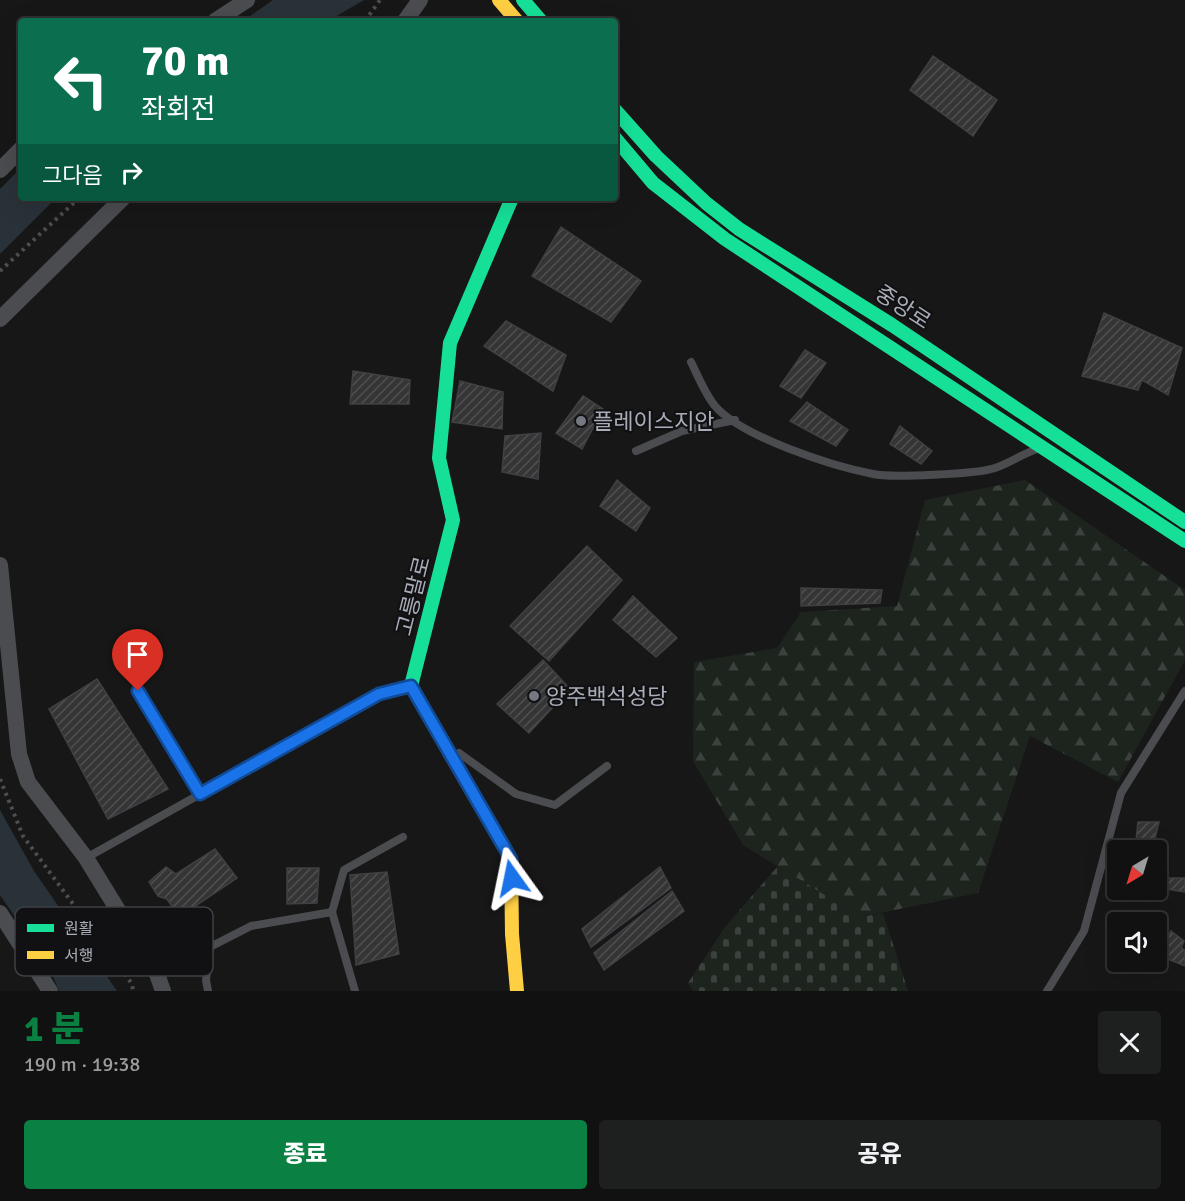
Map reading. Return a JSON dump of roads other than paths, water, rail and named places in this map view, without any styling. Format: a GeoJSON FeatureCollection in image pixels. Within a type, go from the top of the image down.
{"type":"FeatureCollection","features":[{"type":"Feature","properties":{"kind":"main road"},"geometry":{"type":"LineString","coordinates":[[499,0],[514,18]]}},
{"type":"Feature","properties":{"kind":"main road"},"geometry":{"type":"LineString","coordinates":[[524,0],[539,18]]}},
{"type":"Feature","properties":{"kind":"main road","name":"중앙로"},"geometry":{"type":"LineString","coordinates":[[618,113],[656,156],[706,203],[739,229],[892,325],[1185,522]]}},
{"type":"Feature","properties":{"kind":"main road","name":"중앙로"},"geometry":{"type":"LineString","coordinates":[[618,142],[653,183],[716,232],[1185,541]]}},
{"type":"Feature","properties":{"kind":"main road","name":"고릉말로"},"geometry":{"type":"LineString","coordinates":[[411,686],[453,520],[439,458],[450,343],[511,201]]}},
{"type":"Feature","properties":{"kind":"main road"},"geometry":{"type":"LineString","coordinates":[[411,686],[511,859],[512,934],[517,991]]}},
{"type":"Feature","properties":{"kind":"street"},"geometry":{"type":"LineString","coordinates":[[220,18],[247,0]]}},
{"type":"Feature","properties":{"kind":"street"},"geometry":{"type":"LineString","coordinates":[[407,18],[420,0]]}},
{"type":"Feature","properties":{"kind":"street"},"geometry":{"type":"LineString","coordinates":[[0,170],[18,152]]}},
{"type":"Feature","properties":{"kind":"street"},"geometry":{"type":"LineString","coordinates":[[0,319],[120,201]]}},
{"type":"Feature","properties":{"kind":"street"},"geometry":{"type":"LineString","coordinates":[[0,565],[19,754],[28,782],[86,858],[116,907]]}},
{"type":"Feature","properties":{"kind":"street"},"geometry":{"type":"LineString","coordinates":[[0,913],[15,936]]}},
{"type":"Feature","properties":{"kind":"street"},"geometry":{"type":"LineString","coordinates":[[40,976],[50,991]]}},
{"type":"Feature","properties":{"kind":"street"},"geometry":{"type":"LineString","coordinates":[[158,976],[163,991]]}},
{"type":"Feature","properties":{"kind":"lane"},"geometry":{"type":"LineString","coordinates":[[691,362],[715,406],[756,435],[809,456],[875,475],[948,474],[995,469],[1020,454],[1041,448]]}},
{"type":"Feature","properties":{"kind":"lane"},"geometry":{"type":"LineString","coordinates":[[636,451],[682,431],[735,420]]}},
{"type":"Feature","properties":{"kind":"lane"},"geometry":{"type":"LineString","coordinates":[[86,858],[379,694],[411,686]]}},
{"type":"Feature","properties":{"kind":"lane"},"geometry":{"type":"LineString","coordinates":[[138,691],[200,794]]}},
{"type":"Feature","properties":{"kind":"lane"},"geometry":{"type":"LineString","coordinates":[[1047,991],[1084,931],[1121,793],[1185,691]]}},
{"type":"Feature","properties":{"kind":"lane"},"geometry":{"type":"LineString","coordinates":[[441,741],[516,794],[555,805],[607,766]]}},
{"type":"Feature","properties":{"kind":"lane"},"geometry":{"type":"LineString","coordinates":[[355,991],[332,912],[344,870],[403,837]]}},
{"type":"Feature","properties":{"kind":"lane"},"geometry":{"type":"LineString","coordinates":[[213,945],[251,926],[332,912]]}},
{"type":"Feature","properties":{"kind":"lane"},"geometry":{"type":"LineString","coordinates":[[206,976],[208,991]]}},
{"type":"Feature","properties":{"kind":"place","name":"플레이스지안"},"geometry":{"type":"Point","coordinates":[581,421]}},
{"type":"Feature","properties":{"kind":"place","name":"양주백석성당"},"geometry":{"type":"Point","coordinates":[534,696]}}]}
